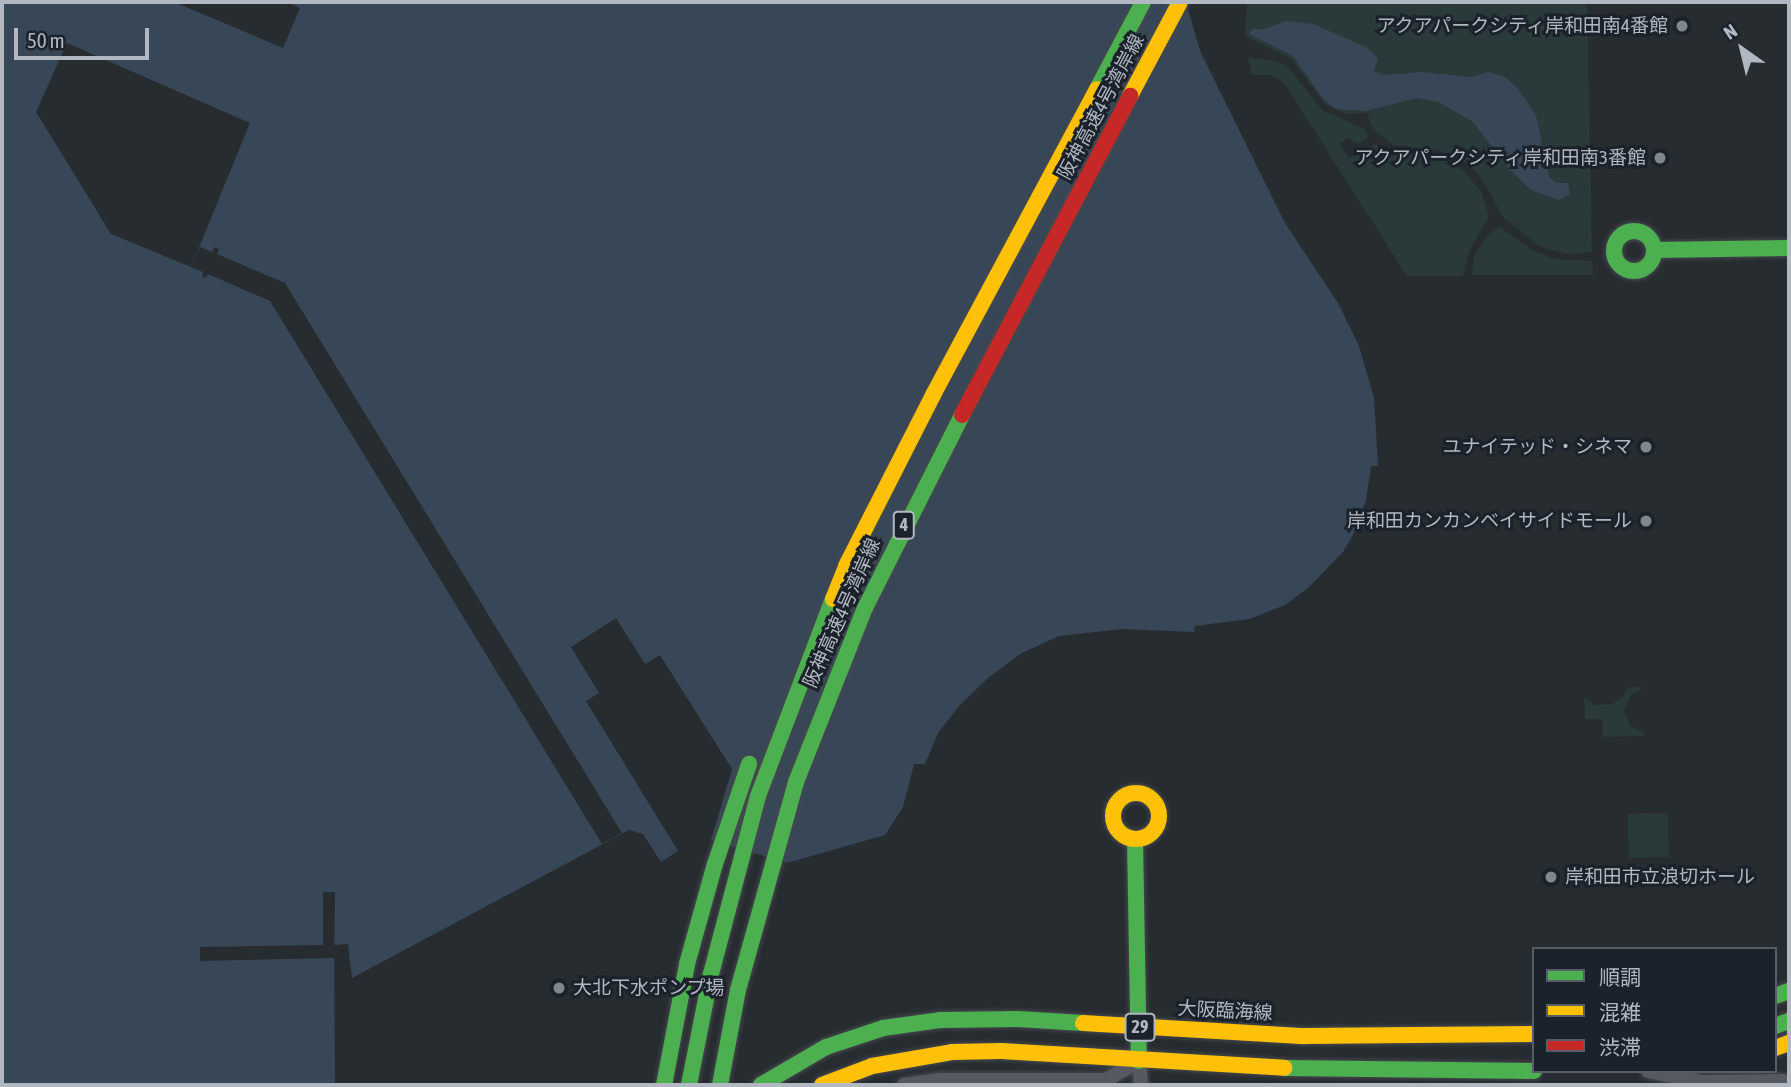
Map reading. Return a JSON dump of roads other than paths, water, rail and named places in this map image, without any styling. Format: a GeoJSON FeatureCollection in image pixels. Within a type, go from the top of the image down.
{"type":"FeatureCollection","features":[{"type":"Feature","properties":{"kind":"main road","name":"阪神高速4号湾岸線"},"geometry":{"type":"LineString","coordinates":[[689,1085],[711,974],[758,796],[846,566],[933,395],[1143,2]]}},
{"type":"Feature","properties":{"kind":"main road","name":"阪神高速4号湾岸線"},"geometry":{"type":"LineString","coordinates":[[720,1085],[738,990],[796,782],[865,608],[910,513],[1181,2]]}},
{"type":"Feature","properties":{"kind":"main road"},"geometry":{"type":"LineString","coordinates":[[1654,250],[1789,248]]}},
{"type":"Feature","properties":{"kind":"main road","name":"4"},"geometry":{"type":"LineString","coordinates":[[788,673],[846,566]]}},
{"type":"Feature","properties":{"kind":"main road"},"geometry":{"type":"LineString","coordinates":[[664,1085],[687,964],[704,902],[755,749]]}},
{"type":"Feature","properties":{"kind":"main road"},"geometry":{"type":"LineString","coordinates":[[1135,839],[1139,1061]]}},
{"type":"Feature","properties":{"kind":"main road","name":"4"},"geometry":{"type":"LineString","coordinates":[[734,1085],[770,868]]}},
{"type":"Feature","properties":{"kind":"main road","name":"大阪臨海線"},"geometry":{"type":"LineString","coordinates":[[761,1085],[827,1047],[883,1028],[941,1020],[1005,1019],[1305,1036],[1532,1034]]}},
{"type":"Feature","properties":{"kind":"main road","name":"29"},"geometry":{"type":"LineString","coordinates":[[822,1085],[872,1066],[952,1052],[1001,1051],[1139,1061],[1440,1072],[1532,1071]]}},
{"type":"Feature","properties":{"kind":"street"},"geometry":{"type":"LineString","coordinates":[[904,1085],[939,1080],[1018,1083],[1106,1080],[1139,1061],[1141,1085]]}},
{"type":"Feature","properties":{"kind":"street"},"geometry":{"type":"LineString","coordinates":[[1658,1073],[1701,1082],[1783,1081],[1783,1085]]}},
{"type":"Feature","properties":{"kind":"water"},"geometry":{"type":"Polygon","coordinates":[[[2,2],[174,2],[283,48],[300,8],[286,2],[1186,2],[1200,51],[1285,223],[1338,303],[1359,346],[1374,398],[1378,466],[1371,466],[1366,500],[1356,529],[1343,552],[1309,587],[1285,605],[1249,619],[1195,626],[1194,632],[1122,629],[1059,636],[1020,654],[988,678],[959,706],[938,733],[925,764],[914,764],[903,807],[885,835],[787,863],[711,840],[732,769],[660,655],[645,664],[616,618],[571,647],[599,693],[586,701],[678,851],[661,862],[643,834],[629,830],[352,978],[348,944],[334,945],[335,1085],[2,1085],[2,2]],[[67,43],[36,112],[111,234],[191,267],[250,123],[67,43]]]}},
{"type":"Feature","properties":{"kind":"water"},"geometry":{"type":"Polygon","coordinates":[[[1286,21],[1313,24],[1366,47],[1378,58],[1374,71],[1383,75],[1422,72],[1471,77],[1489,72],[1505,77],[1518,89],[1536,115],[1549,177],[1556,183],[1568,183],[1570,194],[1559,200],[1531,190],[1512,172],[1473,122],[1439,102],[1417,98],[1365,111],[1336,109],[1325,101],[1293,56],[1249,34],[1252,29],[1264,29],[1286,21]]]}},
{"type":"Feature","properties":{"kind":"place","name":"アクアパークシティ岸和田南4番館"},"geometry":{"type":"Point","coordinates":[1682,26]}},
{"type":"Feature","properties":{"kind":"place","name":"アクアパークシティ岸和田南3番館"},"geometry":{"type":"Point","coordinates":[1660,158]}},
{"type":"Feature","properties":{"kind":"place","name":"ユナイテッド・シネマ"},"geometry":{"type":"Point","coordinates":[1646,447]}},
{"type":"Feature","properties":{"kind":"place","name":"岸和田カンカンベイサイドモール"},"geometry":{"type":"Point","coordinates":[1646,521]}},
{"type":"Feature","properties":{"kind":"place","name":"岸和田市立浪切ホール"},"geometry":{"type":"Point","coordinates":[1551,877]}},
{"type":"Feature","properties":{"kind":"place","name":"大北下水ポンプ場"},"geometry":{"type":"Point","coordinates":[559,988]}}]}
